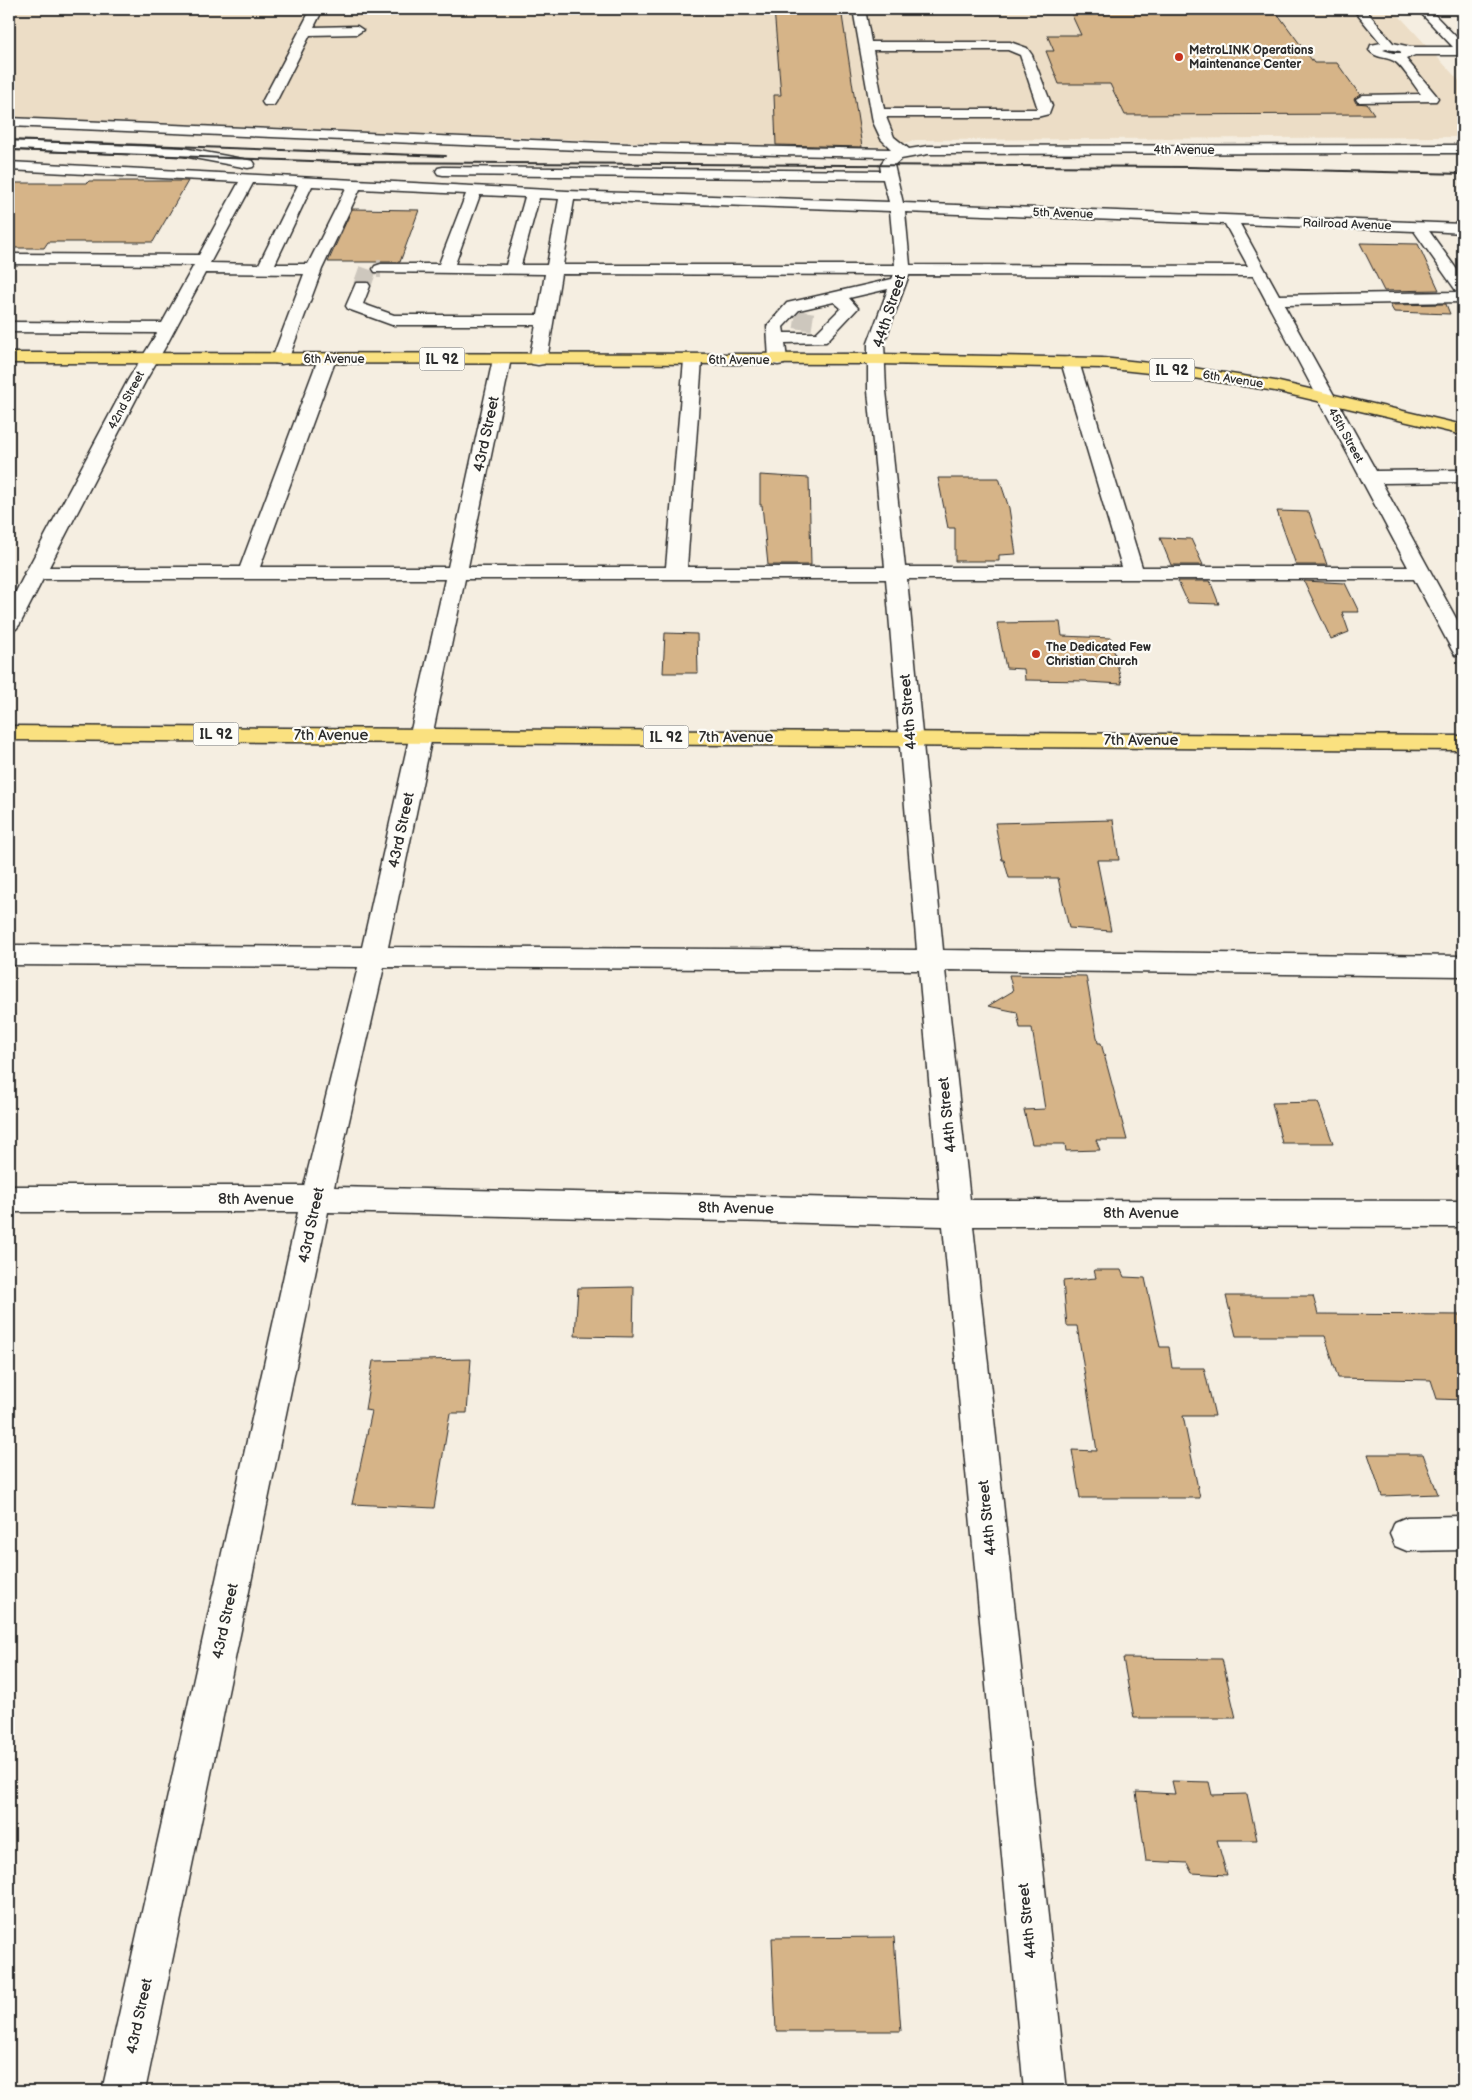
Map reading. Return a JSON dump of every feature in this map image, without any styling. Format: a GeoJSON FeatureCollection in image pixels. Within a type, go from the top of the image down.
{"type":"FeatureCollection","features":[{"type":"Feature","properties":{"kind":"main road","name":"6th Avenue"},"geometry":{"type":"LineString","coordinates":[[9,358],[1070,362],[1144,367],[1233,378],[1463,430]]}},
{"type":"Feature","properties":{"kind":"main road","name":"7th Avenue"},"geometry":{"type":"LineString","coordinates":[[9,733],[1463,743]]}},
{"type":"Feature","properties":{"kind":"street"},"geometry":{"type":"LineString","coordinates":[[270,102],[317,9]]}},
{"type":"Feature","properties":{"kind":"street"},"geometry":{"type":"LineString","coordinates":[[427,170],[890,175],[889,162],[892,158],[905,153],[888,139],[880,122],[859,9]]}},
{"type":"Feature","properties":{"kind":"street"},"geometry":{"type":"LineString","coordinates":[[1359,9],[1389,45],[1375,48],[1375,50],[1386,56],[1463,51]]}},
{"type":"Feature","properties":{"kind":"street"},"geometry":{"type":"LineString","coordinates":[[1423,9],[1463,51]]}},
{"type":"Feature","properties":{"kind":"street"},"geometry":{"type":"LineString","coordinates":[[306,31],[357,30]]}},
{"type":"Feature","properties":{"kind":"street"},"geometry":{"type":"LineString","coordinates":[[866,46],[1001,46],[1018,48],[1026,55],[1045,106],[1044,110],[1037,113],[879,113]]}},
{"type":"Feature","properties":{"kind":"street"},"geometry":{"type":"LineString","coordinates":[[1363,99],[1431,98],[1404,54]]}},
{"type":"Feature","properties":{"kind":"street","name":"4th Avenue"},"geometry":{"type":"LineString","coordinates":[[9,122],[628,148],[905,153],[928,150],[1463,149]]}},
{"type":"Feature","properties":{"kind":"street"},"geometry":{"type":"LineString","coordinates":[[9,145],[183,152],[204,154],[226,162],[322,168]]}},
{"type":"Feature","properties":{"kind":"street","name":"5th Avenue"},"geometry":{"type":"LineString","coordinates":[[9,166],[567,195],[1230,219]]}},
{"type":"Feature","properties":{"kind":"street","name":"44th Street"},"geometry":{"type":"LineString","coordinates":[[890,175],[897,207],[902,276],[876,343],[877,391],[896,574],[931,960],[1044,2091]]}},
{"type":"Feature","properties":{"kind":"street","name":"42nd Street"},"geometry":{"type":"LineString","coordinates":[[9,624],[149,358],[248,178]]}},
{"type":"Feature","properties":{"kind":"street"},"geometry":{"type":"LineString","coordinates":[[265,268],[307,181]]}},
{"type":"Feature","properties":{"kind":"street"},"geometry":{"type":"LineString","coordinates":[[281,359],[314,269],[355,184]]}},
{"type":"Feature","properties":{"kind":"street"},"geometry":{"type":"LineString","coordinates":[[444,269],[475,190]]}},
{"type":"Feature","properties":{"kind":"street"},"geometry":{"type":"LineString","coordinates":[[512,270],[533,193]]}},
{"type":"Feature","properties":{"kind":"street"},"geometry":{"type":"LineString","coordinates":[[538,360],[567,195]]}},
{"type":"Feature","properties":{"kind":"street","name":"Railroad Avenue"},"geometry":{"type":"LineString","coordinates":[[1230,219],[1463,228]]}},
{"type":"Feature","properties":{"kind":"street","name":"45th Street"},"geometry":{"type":"LineString","coordinates":[[1230,219],[1463,650]]}},
{"type":"Feature","properties":{"kind":"street"},"geometry":{"type":"LineString","coordinates":[[1418,226],[1463,289]]}},
{"type":"Feature","properties":{"kind":"street"},"geometry":{"type":"LineString","coordinates":[[15,264],[201,264],[314,269]]}},
{"type":"Feature","properties":{"kind":"street"},"geometry":{"type":"LineString","coordinates":[[381,269],[902,276],[1258,271]]}},
{"type":"Feature","properties":{"kind":"street"},"geometry":{"type":"LineString","coordinates":[[778,360],[778,338],[775,326],[789,318],[793,306],[844,302],[902,276]]}},
{"type":"Feature","properties":{"kind":"street"},"geometry":{"type":"LineString","coordinates":[[362,286],[354,306],[392,320],[544,320]]}},
{"type":"Feature","properties":{"kind":"street"},"geometry":{"type":"LineString","coordinates":[[1273,300],[1463,297]]}},
{"type":"Feature","properties":{"kind":"street"},"geometry":{"type":"LineString","coordinates":[[844,302],[886,318]]}},
{"type":"Feature","properties":{"kind":"street"},"geometry":{"type":"LineString","coordinates":[[778,338],[820,338],[827,324],[844,302]]}},
{"type":"Feature","properties":{"kind":"street"},"geometry":{"type":"LineString","coordinates":[[9,327],[167,328]]}},
{"type":"Feature","properties":{"kind":"street"},"geometry":{"type":"LineString","coordinates":[[246,574],[327,359]]}},
{"type":"Feature","properties":{"kind":"street","name":"43rd Street"},"geometry":{"type":"LineString","coordinates":[[123,2091],[316,1199],[373,958],[458,574],[502,359]]}},
{"type":"Feature","properties":{"kind":"street"},"geometry":{"type":"LineString","coordinates":[[676,574],[692,360]]}},
{"type":"Feature","properties":{"kind":"street"},"geometry":{"type":"LineString","coordinates":[[1070,362],[1134,574]]}},
{"type":"Feature","properties":{"kind":"street"},"geometry":{"type":"LineString","coordinates":[[1370,477],[1463,476]]}},
{"type":"Feature","properties":{"kind":"street"},"geometry":{"type":"LineString","coordinates":[[34,574],[1423,574]]}},
{"type":"Feature","properties":{"kind":"street"},"geometry":{"type":"LineString","coordinates":[[9,955],[931,960],[1463,966]]}},
{"type":"Feature","properties":{"kind":"street","name":"8th Avenue"},"geometry":{"type":"LineString","coordinates":[[9,1199],[316,1199],[957,1213],[1463,1214]]}},
{"type":"Feature","properties":{"kind":"street"},"geometry":{"type":"LineString","coordinates":[[1407,1534],[1463,1533]]}},
{"type":"Feature","properties":{"kind":"shaded area"},"geometry":{"type":"Polygon","coordinates":[[[9,9],[1393,9],[1463,85],[1463,137],[916,140],[888,147],[680,144],[9,117],[9,9]]]}},
{"type":"Feature","properties":{"kind":"building"},"geometry":{"type":"Polygon","coordinates":[[[774,9],[841,9],[862,147],[776,145],[774,95],[781,95],[774,9]]]}},
{"type":"Feature","properties":{"kind":"building","name":"MetroLINK Operations Maintenance Center"},"geometry":{"type":"Polygon","coordinates":[[[1069,9],[1274,9],[1314,63],[1337,63],[1360,95],[1354,99],[1356,103],[1367,104],[1374,114],[1125,115],[1110,84],[1059,84],[1046,51],[1054,51],[1047,35],[1081,35],[1069,9]]]}},
{"type":"Feature","properties":{"kind":"building"},"geometry":{"type":"Polygon","coordinates":[[[89,181],[188,181],[153,242],[48,242],[44,248],[9,248],[9,183],[87,183],[89,181]]]}},
{"type":"Feature","properties":{"kind":"building"},"geometry":{"type":"Polygon","coordinates":[[[352,209],[419,210],[400,262],[328,262],[352,209]]]}},
{"type":"Feature","properties":{"kind":"building"},"geometry":{"type":"Polygon","coordinates":[[[1360,243],[1418,244],[1439,290],[1384,291],[1360,243]]]}},
{"type":"Feature","properties":{"kind":"building"},"geometry":{"type":"Polygon","coordinates":[[[1446,304],[1450,314],[1394,312],[1390,305],[1446,304]]]}},
{"type":"Feature","properties":{"kind":"building"},"geometry":{"type":"Polygon","coordinates":[[[760,475],[809,478],[811,565],[768,565],[762,505],[760,505],[760,475]]]}},
{"type":"Feature","properties":{"kind":"building"},"geometry":{"type":"Polygon","coordinates":[[[938,478],[999,478],[1009,508],[1016,554],[999,555],[999,561],[955,561],[955,528],[948,528],[938,478]]]}},
{"type":"Feature","properties":{"kind":"building"},"geometry":{"type":"Polygon","coordinates":[[[1277,511],[1309,512],[1327,565],[1296,565],[1277,511]]]}},
{"type":"Feature","properties":{"kind":"building"},"geometry":{"type":"Polygon","coordinates":[[[1160,538],[1191,539],[1203,565],[1171,565],[1160,538]]]}},
{"type":"Feature","properties":{"kind":"building"},"geometry":{"type":"Polygon","coordinates":[[[1178,581],[1210,581],[1219,604],[1188,603],[1178,581]]]}},
{"type":"Feature","properties":{"kind":"building"},"geometry":{"type":"Polygon","coordinates":[[[1304,581],[1345,583],[1359,612],[1342,612],[1349,632],[1331,639],[1304,581]]]}},
{"type":"Feature","properties":{"kind":"building","name":"The Dedicated Few Christian Church"},"geometry":{"type":"Polygon","coordinates":[[[1060,622],[1062,636],[1111,638],[1122,684],[1087,681],[1025,680],[1024,669],[1006,668],[997,623],[1060,622]]]}},
{"type":"Feature","properties":{"kind":"building"},"geometry":{"type":"Polygon","coordinates":[[[665,633],[697,634],[698,673],[663,673],[665,633]]]}},
{"type":"Feature","properties":{"kind":"building"},"geometry":{"type":"Polygon","coordinates":[[[1113,820],[1119,860],[1097,860],[1111,931],[1069,928],[1058,878],[1009,878],[1004,860],[1002,860],[995,823],[1113,820]]]}},
{"type":"Feature","properties":{"kind":"building"},"geometry":{"type":"Polygon","coordinates":[[[1009,975],[1086,976],[1098,1043],[1101,1043],[1127,1140],[1096,1140],[1100,1150],[1066,1151],[1065,1144],[1032,1144],[1024,1110],[1045,1109],[1032,1028],[1020,1028],[1017,1012],[988,1006],[1013,991],[1009,975]]]}},
{"type":"Feature","properties":{"kind":"building"},"geometry":{"type":"Polygon","coordinates":[[[1318,1102],[1333,1143],[1282,1143],[1272,1103],[1318,1102]]]}},
{"type":"Feature","properties":{"kind":"building"},"geometry":{"type":"Polygon","coordinates":[[[1094,1270],[1121,1270],[1124,1277],[1145,1278],[1160,1347],[1169,1347],[1172,1368],[1204,1368],[1215,1416],[1183,1416],[1200,1498],[1080,1498],[1072,1450],[1097,1451],[1077,1326],[1067,1326],[1063,1281],[1096,1278],[1094,1270]]]}},
{"type":"Feature","properties":{"kind":"building"},"geometry":{"type":"Polygon","coordinates":[[[634,1287],[633,1337],[575,1336],[578,1288],[634,1287]]]}},
{"type":"Feature","properties":{"kind":"building"},"geometry":{"type":"Polygon","coordinates":[[[1226,1296],[1313,1296],[1318,1314],[1463,1315],[1463,1400],[1437,1399],[1431,1380],[1338,1378],[1325,1336],[1236,1336],[1226,1296]]]}},
{"type":"Feature","properties":{"kind":"building"},"geometry":{"type":"Polygon","coordinates":[[[471,1359],[467,1413],[450,1413],[434,1508],[352,1504],[372,1411],[365,1410],[373,1361],[471,1359]]]}},
{"type":"Feature","properties":{"kind":"building"},"geometry":{"type":"Polygon","coordinates":[[[1368,1454],[1423,1454],[1438,1494],[1382,1496],[1368,1454]]]}},
{"type":"Feature","properties":{"kind":"building"},"geometry":{"type":"Polygon","coordinates":[[[1123,1658],[1222,1659],[1236,1718],[1134,1718],[1123,1658]]]}},
{"type":"Feature","properties":{"kind":"building"},"geometry":{"type":"Polygon","coordinates":[[[1172,1781],[1209,1782],[1212,1795],[1247,1794],[1257,1840],[1217,1840],[1227,1875],[1192,1873],[1187,1863],[1146,1861],[1136,1792],[1175,1794],[1172,1781]]]}},
{"type":"Feature","properties":{"kind":"building"},"geometry":{"type":"Polygon","coordinates":[[[894,1937],[901,2031],[776,2031],[772,1938],[894,1937]]]}},
{"type":"Feature","properties":{"kind":"tunnel"},"geometry":{"type":"LineString","coordinates":[[362,286],[368,269],[381,269]]}},
{"type":"Feature","properties":{"kind":"tunnel"},"geometry":{"type":"LineString","coordinates":[[795,319],[821,323]]}},
{"type":"Feature","properties":{"kind":"railway"},"geometry":{"type":"LineString","coordinates":[[9,140],[446,156]]}},
{"type":"Feature","properties":{"kind":"railway"},"geometry":{"type":"LineString","coordinates":[[9,150],[339,162],[1188,167],[1463,174]]}},
{"type":"Feature","properties":{"kind":"place","name":"MetroLINK Operations Maintenance Center"},"geometry":{"type":"Point","coordinates":[1179,57]}},
{"type":"Feature","properties":{"kind":"place","name":"The Dedicated Few Christian Church"},"geometry":{"type":"Point","coordinates":[1036,654]}}]}
